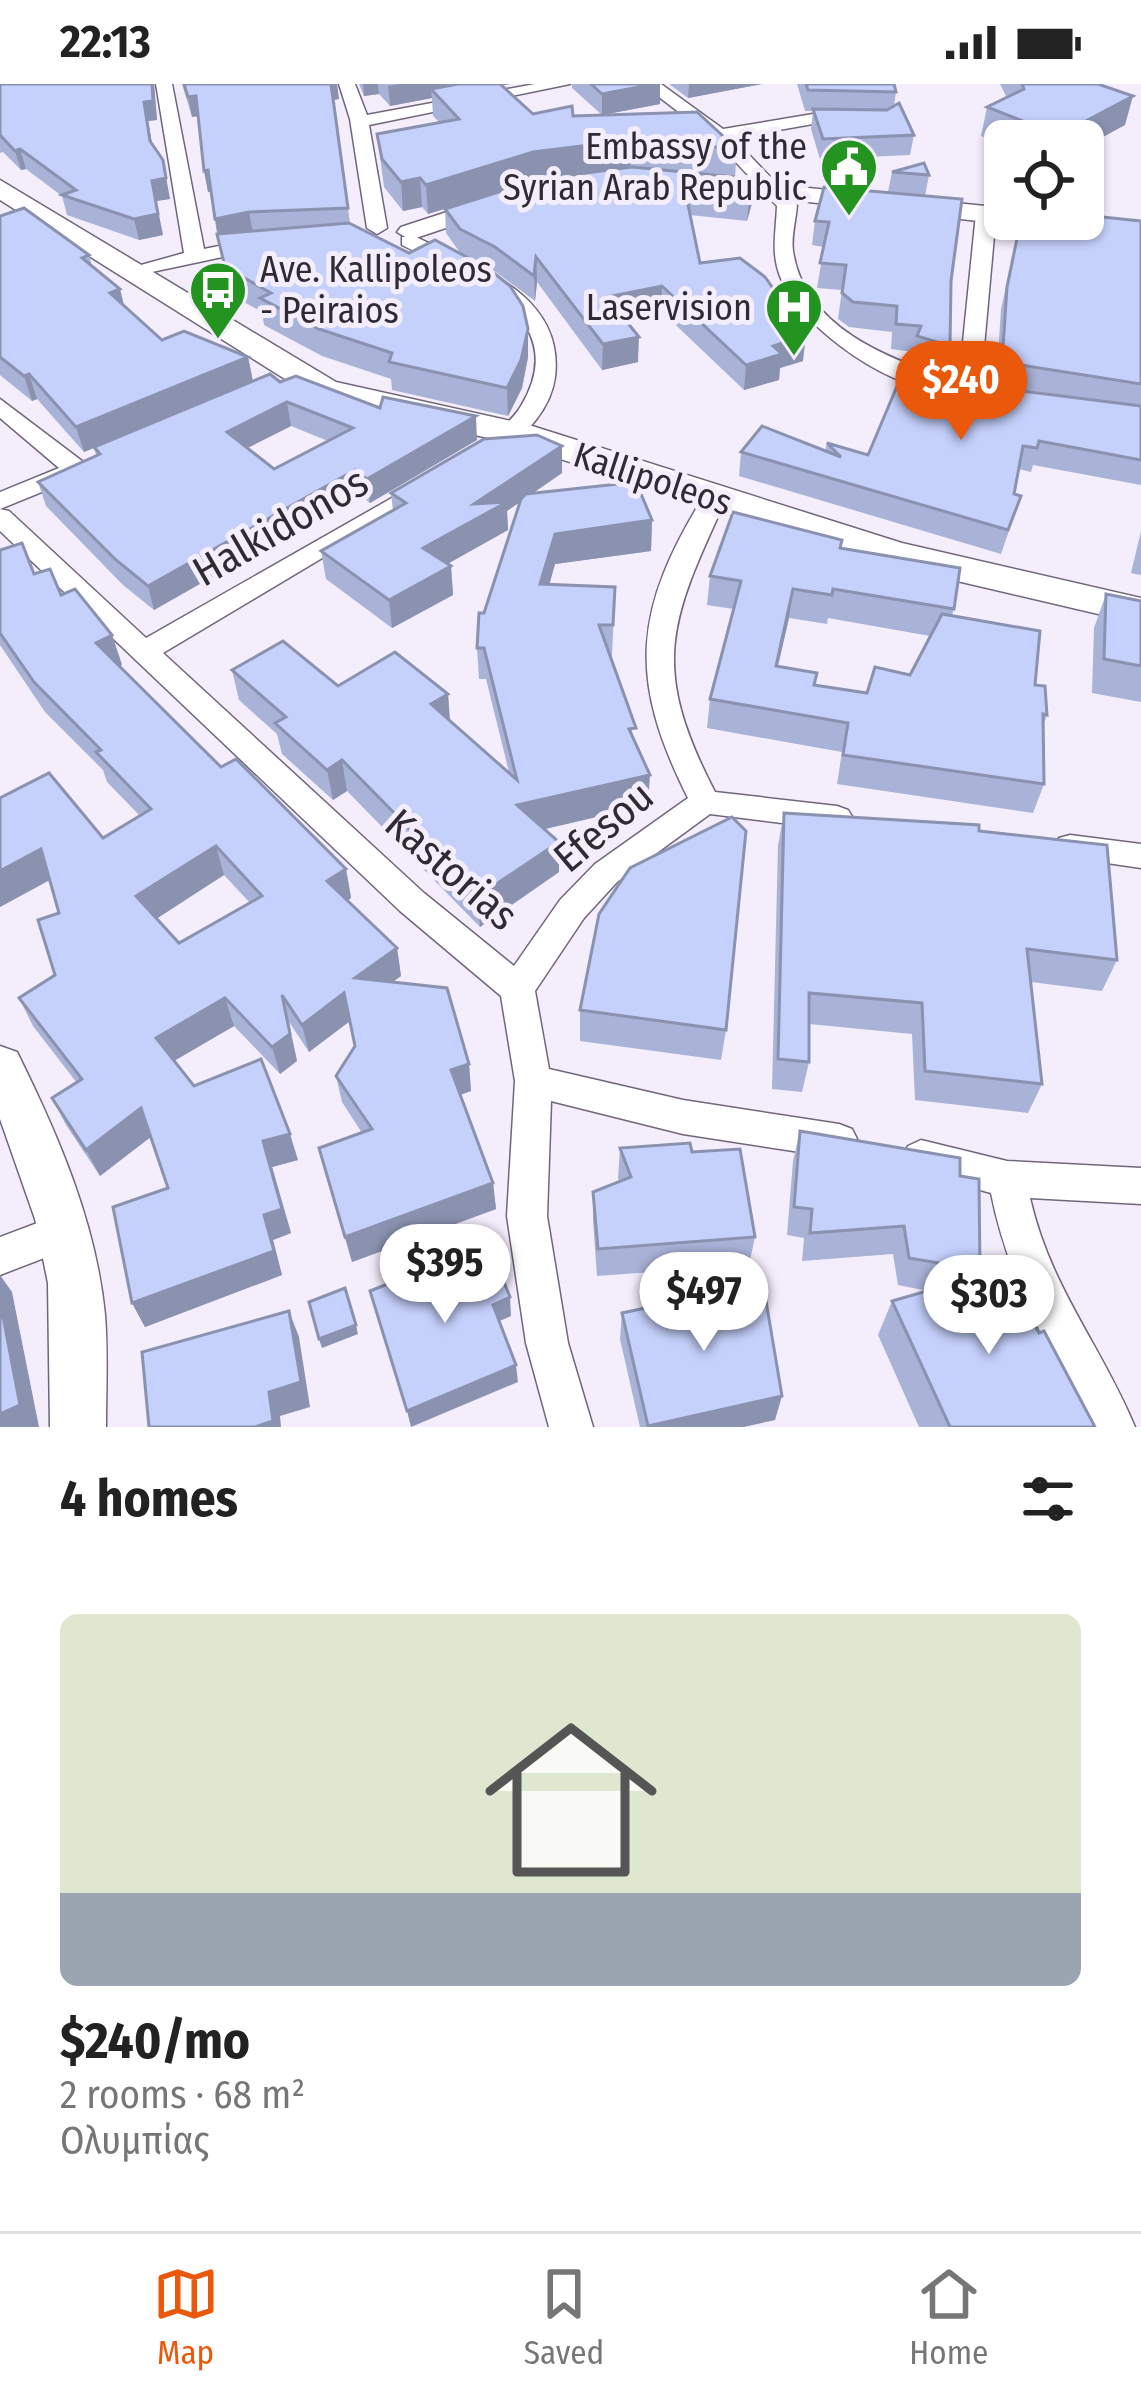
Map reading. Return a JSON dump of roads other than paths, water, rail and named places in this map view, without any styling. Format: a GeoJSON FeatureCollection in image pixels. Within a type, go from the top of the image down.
{"type":"FeatureCollection","features":[{"type":"Feature","properties":{"kind":"main road","name":"Kallipoleos"},"geometry":{"type":"LineString","coordinates":[[0,188],[134,270],[287,380],[364,402],[516,433],[894,554],[1141,611]]}},
{"type":"Feature","properties":{"kind":"street"},"geometry":{"type":"LineString","coordinates":[[164,84],[195,256]]}},
{"type":"Feature","properties":{"kind":"street"},"geometry":{"type":"LineString","coordinates":[[347,84],[362,122],[367,195],[377,228],[392,226],[517,298],[536,317],[548,351],[542,388],[516,433]]}},
{"type":"Feature","properties":{"kind":"street"},"geometry":{"type":"LineString","coordinates":[[362,122],[562,84]]}},
{"type":"Feature","properties":{"kind":"street"},"geometry":{"type":"LineString","coordinates":[[650,84],[720,135],[776,191],[787,205],[782,247],[787,266],[813,314],[840,339],[877,361],[980,393],[993,240]]}},
{"type":"Feature","properties":{"kind":"street"},"geometry":{"type":"LineString","coordinates":[[720,135],[813,119],[860,119]]}},
{"type":"Feature","properties":{"kind":"street"},"geometry":{"type":"LineString","coordinates":[[686,182],[984,214]]}},
{"type":"Feature","properties":{"kind":"street"},"geometry":{"type":"LineString","coordinates":[[409,237],[520,196]]}},
{"type":"Feature","properties":{"kind":"street"},"geometry":{"type":"LineString","coordinates":[[0,221],[35,210]]}},
{"type":"Feature","properties":{"kind":"street"},"geometry":{"type":"LineString","coordinates":[[134,270],[275,243]]}},
{"type":"Feature","properties":{"kind":"street"},"geometry":{"type":"LineString","coordinates":[[0,406],[87,465],[0,501]]}},
{"type":"Feature","properties":{"kind":"street","name":"Halkidonos"},"geometry":{"type":"LineString","coordinates":[[146,650],[516,433]]}},
{"type":"Feature","properties":{"kind":"street"},"geometry":{"type":"LineString","coordinates":[[705,802],[676,743],[659,684],[662,616],[714,499]]}},
{"type":"Feature","properties":{"kind":"street","name":"Kastorias"},"geometry":{"type":"LineString","coordinates":[[0,517],[412,902],[517,989],[533,1081],[527,1216],[548,1343],[571,1427]]}},
{"type":"Feature","properties":{"kind":"street","name":"Efesou"},"geometry":{"type":"LineString","coordinates":[[517,989],[572,910],[606,874],[705,802],[866,822]]}},
{"type":"Feature","properties":{"kind":"street"},"geometry":{"type":"LineString","coordinates":[[1049,845],[1141,856]]}},
{"type":"Feature","properties":{"kind":"street"},"geometry":{"type":"LineString","coordinates":[[0,1067],[39,1156],[64,1232],[78,1314],[78,1427]]}},
{"type":"Feature","properties":{"kind":"street"},"geometry":{"type":"LineString","coordinates":[[533,1081],[683,1117],[860,1144],[1006,1179],[1141,1186]]}},
{"type":"Feature","properties":{"kind":"street"},"geometry":{"type":"LineString","coordinates":[[1006,1179],[1022,1249],[1044,1300],[1113,1427]]}},
{"type":"Feature","properties":{"kind":"street"},"geometry":{"type":"LineString","coordinates":[[0,1256],[64,1232]]}},
{"type":"Feature","properties":{"kind":"place","name":"Embassy of the Syrian Arab Republic"},"geometry":{"type":"Point","coordinates":[849,218]}},
{"type":"Feature","properties":{"kind":"place","name":"Ave. Kallipoleos - Peiraios"},"geometry":{"type":"Point","coordinates":[218,341]}},
{"type":"Feature","properties":{"kind":"place","name":"Laservision"},"geometry":{"type":"Point","coordinates":[794,358]}}]}
